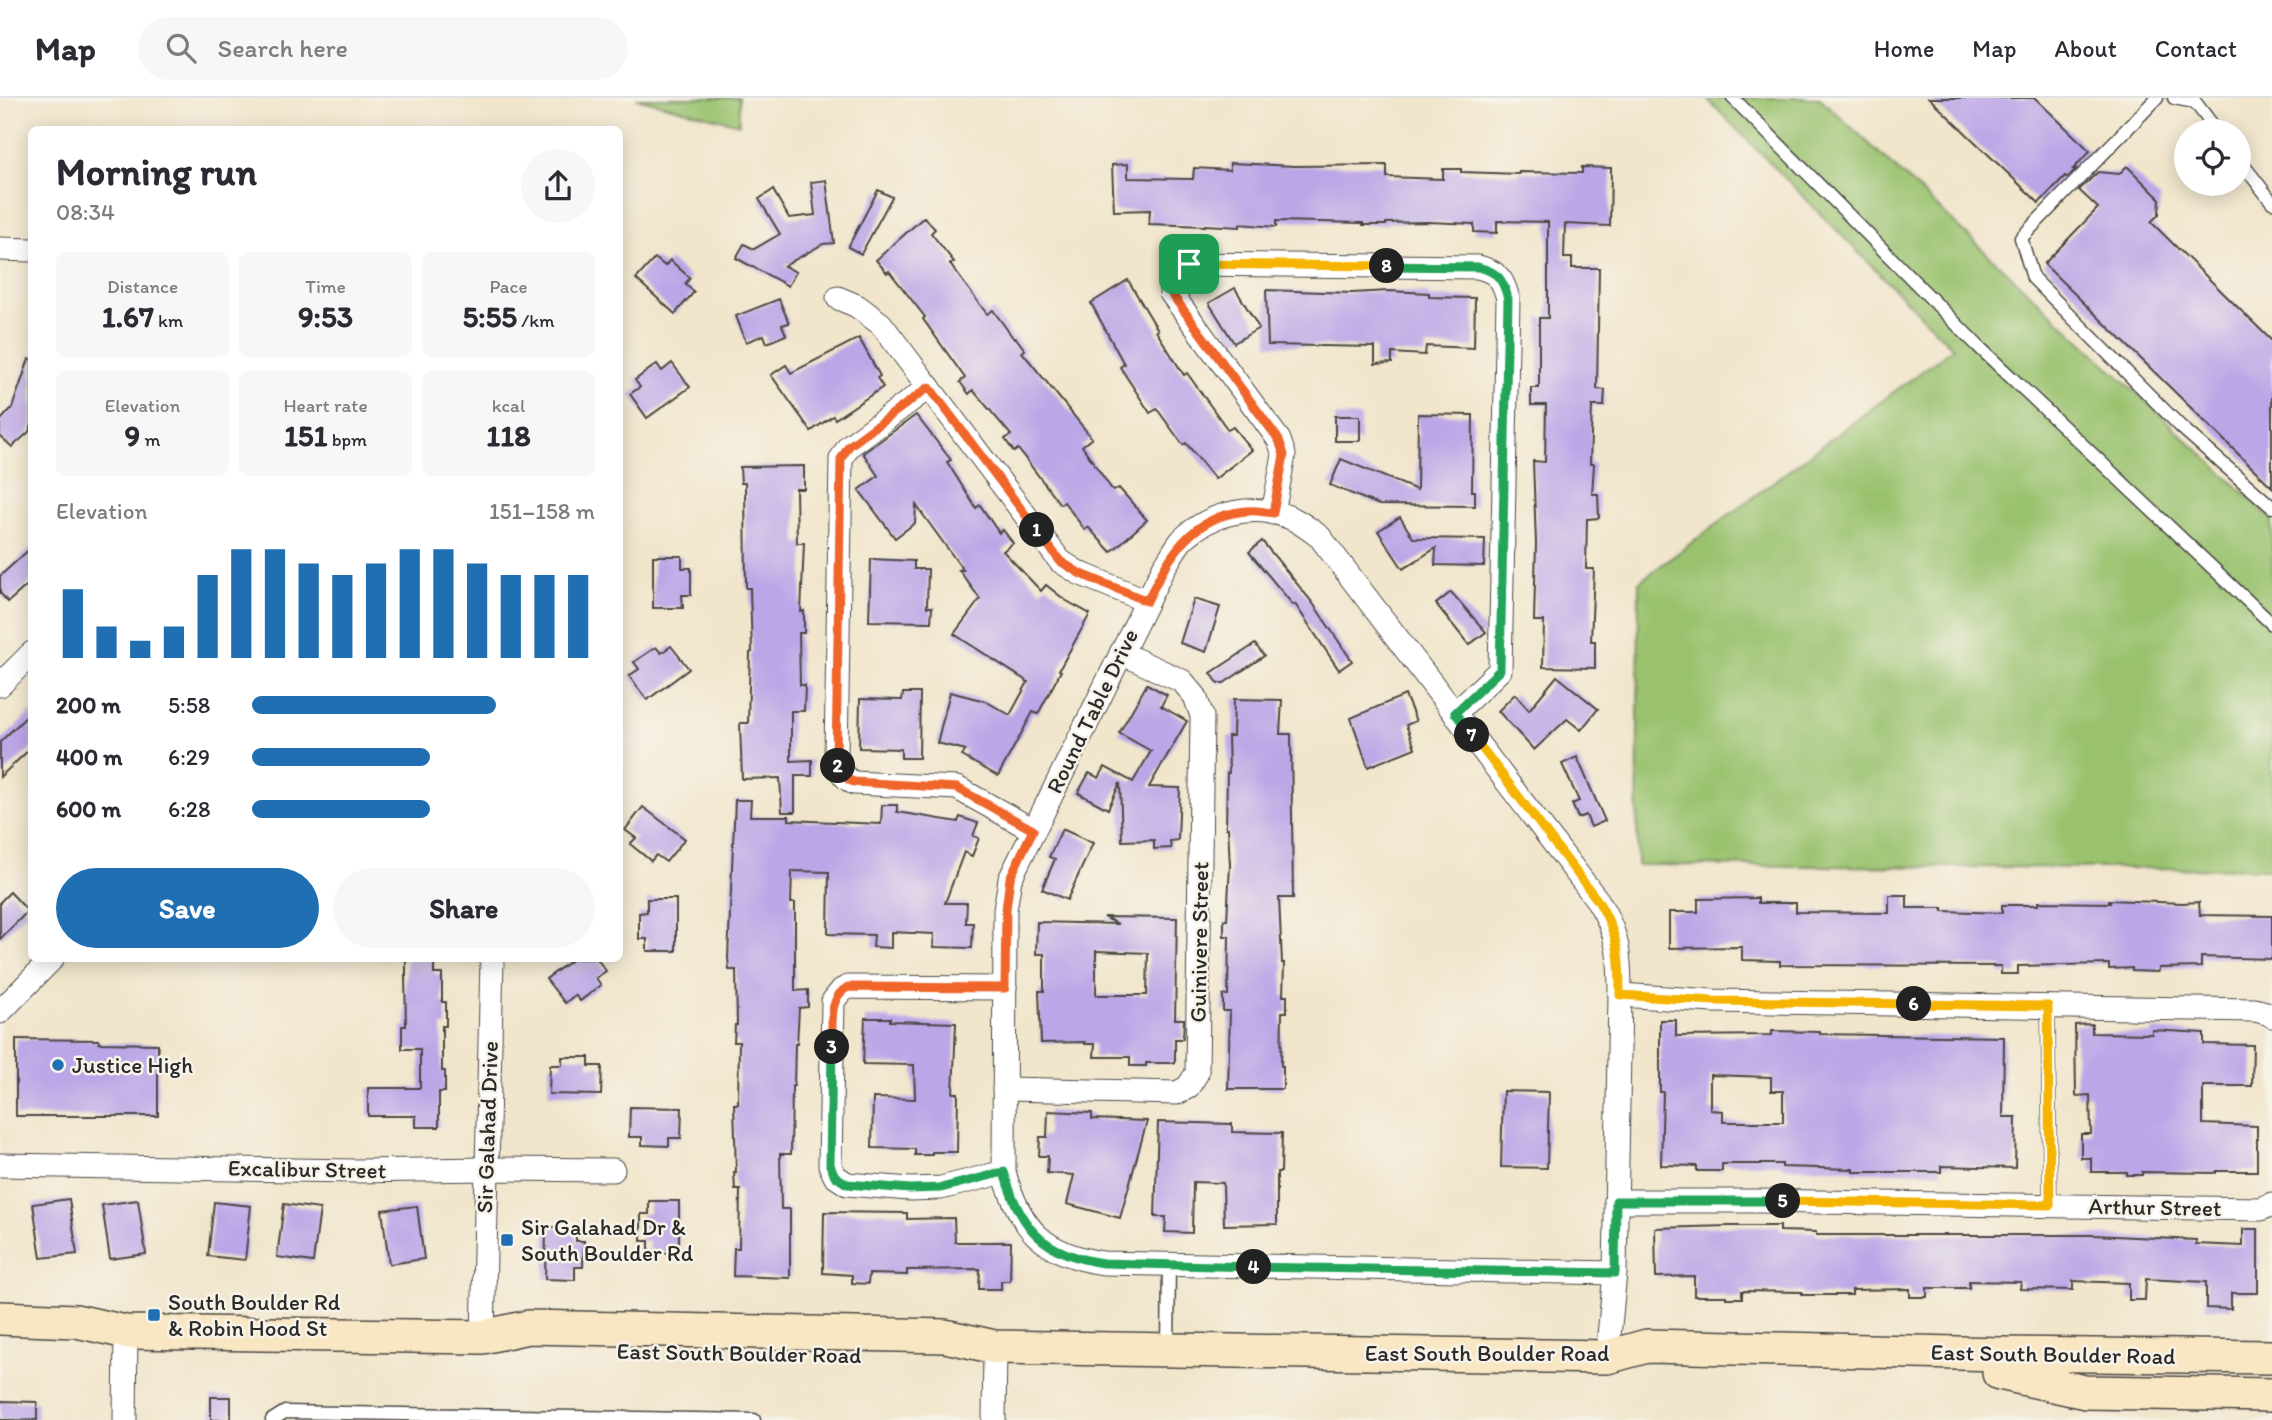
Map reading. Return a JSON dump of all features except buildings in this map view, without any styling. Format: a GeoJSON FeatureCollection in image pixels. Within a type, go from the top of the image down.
{"type":"FeatureCollection","features":[{"type":"Feature","properties":{"kind":"main road","name":"East South Boulder Road"},"geometry":{"type":"LineString","coordinates":[[0,1318],[76,1321],[126,1332],[483,1337],[528,1327],[945,1336],[995,1347],[1168,1350],[1607,1357],[1647,1346],[2272,1357]]}},
{"type":"Feature","properties":{"kind":"main road","name":"East South Boulder Road"},"geometry":{"type":"LineString","coordinates":[[0,1341],[94,1342],[126,1332]]}},
{"type":"Feature","properties":{"kind":"main road"},"geometry":{"type":"LineString","coordinates":[[1607,1357],[1660,1368],[1999,1373]]}},
{"type":"Feature","properties":{"kind":"main road","name":"East South Boulder Road"},"geometry":{"type":"LineString","coordinates":[[1999,1373],[2272,1378]]}},
{"type":"Feature","properties":{"kind":"main road","name":"East South Boulder Road"},"geometry":{"type":"LineString","coordinates":[[1999,1373],[2085,1392],[2272,1395]]}},
{"type":"Feature","properties":{"kind":"street"},"geometry":{"type":"LineString","coordinates":[[0,249],[28,250]]}},
{"type":"Feature","properties":{"kind":"street"},"geometry":{"type":"LineString","coordinates":[[1273,513],[1284,455],[1279,440],[1171,293],[1171,277],[1178,268],[1189,264],[1478,267],[1491,270],[1504,282],[1508,299],[1500,670],[1455,713]]}},
{"type":"Feature","properties":{"kind":"street"},"geometry":{"type":"LineString","coordinates":[[838,298],[857,306],[881,324],[1060,561],[1079,573],[1147,601]]}},
{"type":"Feature","properties":{"kind":"street"},"geometry":{"type":"LineString","coordinates":[[929,387],[849,446],[841,459],[836,756],[838,769],[854,782],[957,788],[1033,830]]}},
{"type":"Feature","properties":{"kind":"street","name":"Round Table Drive"},"geometry":{"type":"LineString","coordinates":[[1607,1357],[1615,1273],[1620,995],[1620,955],[1610,920],[1320,537],[1294,519],[1273,513],[1246,511],[1208,521],[1182,541],[1164,567],[1010,878],[1006,910],[1004,1172],[1012,1201],[1024,1222],[1048,1245],[1079,1259],[1103,1263],[1615,1273]]}},
{"type":"Feature","properties":{"kind":"street","name":"Guinivere Street"},"geometry":{"type":"LineString","coordinates":[[1004,1089],[1177,1093],[1188,1087],[1197,1073],[1202,716],[1195,696],[1182,681],[1121,653]]}},
{"type":"Feature","properties":{"kind":"street"},"geometry":{"type":"LineString","coordinates":[[0,685],[28,657]]}},
{"type":"Feature","properties":{"kind":"street"},"geometry":{"type":"LineString","coordinates":[[0,1012],[49,962]]}},
{"type":"Feature","properties":{"kind":"street","name":"Sir Galahad Drive"},"geometry":{"type":"LineString","coordinates":[[483,1337],[492,962]]}},
{"type":"Feature","properties":{"kind":"street"},"geometry":{"type":"LineString","coordinates":[[1004,1172],[941,1188],[910,1189],[847,1184],[835,1176],[830,1165],[833,1001],[842,990],[848,987],[1005,988]]}},
{"type":"Feature","properties":{"kind":"street"},"geometry":{"type":"LineString","coordinates":[[1620,995],[1713,1001],[2255,1010],[2272,1016]]}},
{"type":"Feature","properties":{"kind":"street","name":"Excalibur Street"},"geometry":{"type":"LineString","coordinates":[[0,1165],[356,1171],[613,1170]]}},
{"type":"Feature","properties":{"kind":"street","name":"Arthur Street"},"geometry":{"type":"LineString","coordinates":[[1616,1201],[2261,1209],[2272,1203]]}},
{"type":"Feature","properties":{"kind":"street"},"geometry":{"type":"LineString","coordinates":[[125,1420],[126,1332]]}},
{"type":"Feature","properties":{"kind":"street"},"geometry":{"type":"LineString","coordinates":[[994,1420],[995,1347]]}},
{"type":"Feature","properties":{"kind":"lane"},"geometry":{"type":"LineString","coordinates":[[1733,98],[1978,346],[2272,624]]}},
{"type":"Feature","properties":{"kind":"lane"},"geometry":{"type":"LineString","coordinates":[[2157,98],[2021,238],[2033,278],[2180,427],[2272,507]]}},
{"type":"Feature","properties":{"kind":"lane"},"geometry":{"type":"LineString","coordinates":[[2175,98],[2195,102],[2208,119]]}},
{"type":"Feature","properties":{"kind":"lane"},"geometry":{"type":"LineString","coordinates":[[2251,175],[2272,202]]}},
{"type":"Feature","properties":{"kind":"lane"},"geometry":{"type":"LineString","coordinates":[[2048,1006],[2050,1205]]}},
{"type":"Feature","properties":{"kind":"lane"},"geometry":{"type":"LineString","coordinates":[[1168,1350],[1169,1265]]}},
{"type":"Feature","properties":{"kind":"lane"},"geometry":{"type":"LineString","coordinates":[[272,1420],[285,1412],[456,1418],[754,1420]]}},
{"type":"Feature","properties":{"kind":"green space"},"geometry":{"type":"Polygon","coordinates":[[[636,98],[739,98],[739,124],[636,98]]]}},
{"type":"Feature","properties":{"kind":"green space"},"geometry":{"type":"Polygon","coordinates":[[[1706,98],[1820,98],[2272,519],[2272,869],[1637,865],[1639,582],[1953,348],[1706,98]]]}},
{"type":"Feature","properties":{"kind":"place","name":"Justice High"},"geometry":{"type":"Point","coordinates":[58,1065]}},
{"type":"Feature","properties":{"kind":"place","name":"Sir Galahad Dr & South Boulder Rd"},"geometry":{"type":"Point","coordinates":[507,1240]}},
{"type":"Feature","properties":{"kind":"place","name":"South Boulder Rd & Robin Hood St"},"geometry":{"type":"Point","coordinates":[154,1315]}},
{"type":"Feature","properties":{"kind":"route"},"geometry":{"type":"LineString","coordinates":[[1189,264],[1478,267],[1491,270],[1504,282],[1508,299],[1500,670],[1455,713],[1610,920],[1620,955],[1620,995],[1713,1001],[2048,1006],[2050,1205],[1616,1201],[1615,1273],[1284,1268],[1103,1263],[1079,1259],[1048,1245],[1024,1222],[1012,1201],[1004,1172],[941,1188],[910,1189],[847,1184],[835,1176],[830,1165],[833,1001],[848,987],[1005,988],[1006,910],[1010,878],[1033,830],[957,788],[854,782],[838,769],[836,756],[841,459],[849,446],[929,387],[1060,561],[1079,573],[1147,601],[1164,567],[1182,541],[1208,521],[1246,511],[1273,513],[1284,455],[1279,440],[1171,293],[1171,277],[1178,268],[1189,264]]}}]}
